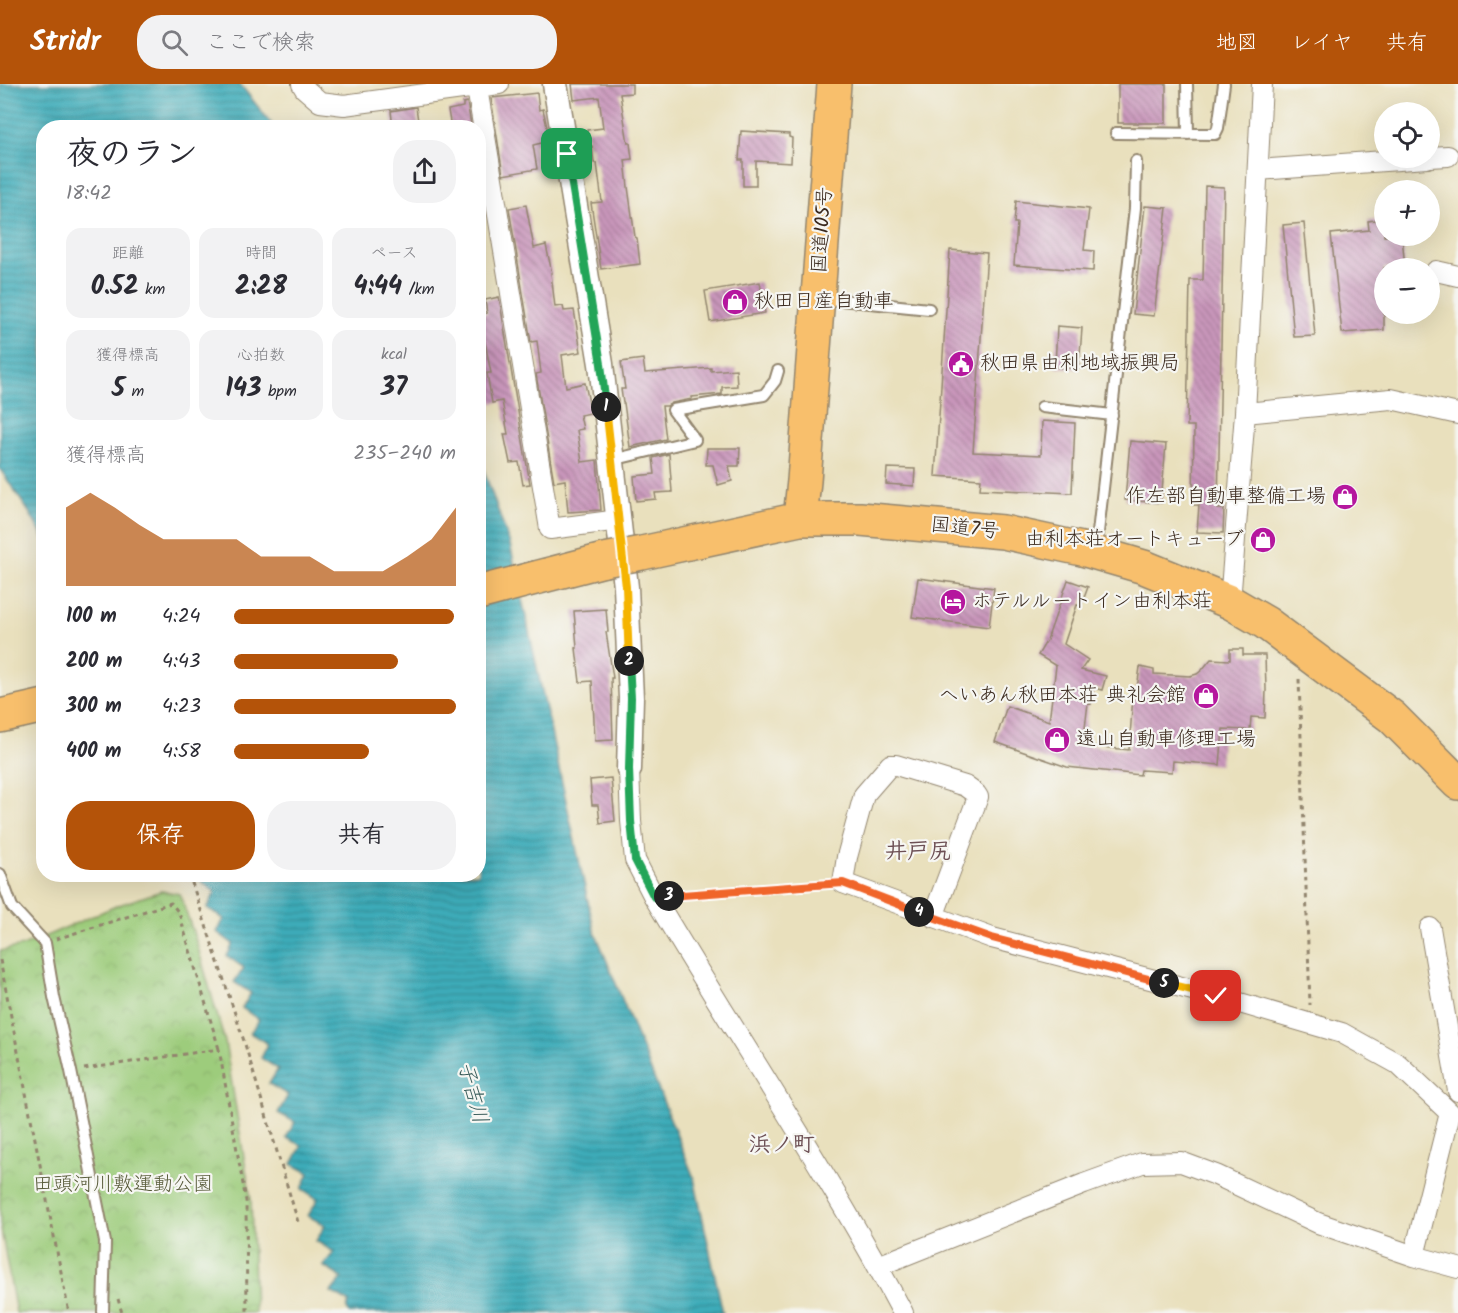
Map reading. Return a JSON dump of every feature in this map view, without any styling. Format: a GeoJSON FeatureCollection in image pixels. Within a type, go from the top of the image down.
{"type":"FeatureCollection","features":[{"type":"Feature","properties":{"kind":"highway","name":"国道105号"},"geometry":{"type":"LineString","coordinates":[[800,519],[834,84]]}},
{"type":"Feature","properties":{"kind":"highway","name":"国道7号"},"geometry":{"type":"LineString","coordinates":[[486,591],[604,560],[800,519],[860,519],[1004,532],[1096,553],[1144,567],[1230,602],[1266,623],[1392,717],[1458,783]]}},
{"type":"Feature","properties":{"kind":"highway"},"geometry":{"type":"LineString","coordinates":[[0,716],[36,708]]}},
{"type":"Feature","properties":{"kind":"street"},"geometry":{"type":"LineString","coordinates":[[302,84],[320,102],[344,105],[499,84]]}},
{"type":"Feature","properties":{"kind":"street"},"geometry":{"type":"LineString","coordinates":[[555,84],[601,364],[626,587],[631,698],[629,769],[635,860],[654,897],[768,1082],[878,1266],[903,1313]]}},
{"type":"Feature","properties":{"kind":"street"},"geometry":{"type":"LineString","coordinates":[[1230,602],[1245,413],[1262,84]]}},
{"type":"Feature","properties":{"kind":"street"},"geometry":{"type":"LineString","coordinates":[[477,88],[482,120]]}},
{"type":"Feature","properties":{"kind":"street"},"geometry":{"type":"LineString","coordinates":[[486,142],[550,529],[619,520]]}},
{"type":"Feature","properties":{"kind":"street"},"geometry":{"type":"LineString","coordinates":[[1258,170],[1374,161]]}},
{"type":"Feature","properties":{"kind":"street"},"geometry":{"type":"LineString","coordinates":[[1440,273],[1458,276]]}},
{"type":"Feature","properties":{"kind":"street"},"geometry":{"type":"LineString","coordinates":[[1245,413],[1390,399],[1458,414]]}},
{"type":"Feature","properties":{"kind":"street"},"geometry":{"type":"LineString","coordinates":[[933,917],[978,797],[965,786],[890,765],[864,795],[847,857],[843,883],[933,917],[992,938],[1216,996],[1342,1033],[1398,1064],[1455,1100]]}},
{"type":"Feature","properties":{"kind":"street"},"geometry":{"type":"LineString","coordinates":[[1414,1256],[1455,1100],[1430,928]]}},
{"type":"Feature","properties":{"kind":"street"},"geometry":{"type":"LineString","coordinates":[[878,1266],[1142,1162],[1181,1162],[1216,1175],[1318,1223],[1414,1256],[1458,1268]]}},
{"type":"Feature","properties":{"kind":"lane"},"geometry":{"type":"LineString","coordinates":[[1187,84],[1188,134]]}},
{"type":"Feature","properties":{"kind":"lane"},"geometry":{"type":"LineString","coordinates":[[1116,134],[1215,134],[1218,128],[1224,84]]}},
{"type":"Feature","properties":{"kind":"lane"},"geometry":{"type":"LineString","coordinates":[[1096,553],[1135,208],[1136,161]]}},
{"type":"Feature","properties":{"kind":"lane"},"geometry":{"type":"LineString","coordinates":[[818,298],[929,309]]}},
{"type":"Feature","properties":{"kind":"lane"},"geometry":{"type":"LineString","coordinates":[[612,460],[695,440],[674,410],[764,395],[775,381],[778,371]]}},
{"type":"Feature","properties":{"kind":"lane"},"geometry":{"type":"LineString","coordinates":[[1042,407],[1112,415]]}},
{"type":"Feature","properties":{"kind":"lane"},"geometry":{"type":"LineString","coordinates":[[0,874],[12,907],[45,943],[54,997],[105,1242],[103,1313]]}},
{"type":"Feature","properties":{"kind":"path"},"geometry":{"type":"LineString","coordinates":[[1298,647],[1311,1025]]}},
{"type":"Feature","properties":{"kind":"path"},"geometry":{"type":"LineString","coordinates":[[192,882],[244,1041],[298,1222]]}},
{"type":"Feature","properties":{"kind":"path"},"geometry":{"type":"LineString","coordinates":[[654,897],[843,883]]}},
{"type":"Feature","properties":{"kind":"path"},"geometry":{"type":"LineString","coordinates":[[45,943],[171,903],[179,913],[219,1049],[246,1201],[247,1313]]}},
{"type":"Feature","properties":{"kind":"path"},"geometry":{"type":"LineString","coordinates":[[0,960],[69,1313]]}},
{"type":"Feature","properties":{"kind":"path"},"geometry":{"type":"LineString","coordinates":[[71,1071],[219,1049]]}},
{"type":"Feature","properties":{"kind":"green space","name":"田頭河川敷運動公園"},"geometry":{"type":"Polygon","coordinates":[[[161,891],[180,894],[225,1042],[251,1200],[255,1313],[16,1313],[0,1224],[0,951],[23,946],[116,906],[161,891]]]}},
{"type":"Feature","properties":{"kind":"water"},"geometry":{"type":"Polygon","coordinates":[[[0,84],[240,84],[268,120],[36,120],[36,524],[0,469],[0,84]]]}},
{"type":"Feature","properties":{"kind":"water","name":"子吉川"},"geometry":{"type":"Polygon","coordinates":[[[486,477],[510,544],[594,929],[694,1178],[723,1313],[349,1313],[347,1309],[349,1302],[331,1292],[342,1278],[323,1266],[334,1252],[316,1241],[325,1225],[308,1216],[318,1199],[302,1189],[309,1173],[292,1164],[302,1145],[286,1138],[295,1122],[278,1113],[288,1095],[269,1084],[278,1069],[261,1058],[268,1044],[250,1033],[259,1020],[242,1008],[251,993],[234,982],[244,968],[227,956],[233,944],[217,932],[224,919],[207,908],[215,892],[201,882],[486,882],[486,477]]]}},
{"type":"Feature","properties":{"kind":"building"},"geometry":{"type":"Polygon","coordinates":[[[572,84],[632,84],[632,93],[620,94],[632,159],[625,160],[640,264],[601,269],[591,203],[602,202],[597,163],[594,163],[592,146],[588,146],[587,130],[603,128],[599,97],[574,100],[572,84]]]}},
{"type":"Feature","properties":{"kind":"building"},"geometry":{"type":"Polygon","coordinates":[[[1118,84],[1166,84],[1166,123],[1118,123],[1118,84]]]}},
{"type":"Feature","properties":{"kind":"building"},"geometry":{"type":"Polygon","coordinates":[[[537,93],[539,110],[543,109],[550,141],[533,145],[537,169],[503,175],[491,98],[537,93]]]}},
{"type":"Feature","properties":{"kind":"building"},"geometry":{"type":"Polygon","coordinates":[[[467,102],[470,120],[450,120],[448,110],[463,107],[463,103],[467,102]]]}},
{"type":"Feature","properties":{"kind":"building"},"geometry":{"type":"Polygon","coordinates":[[[416,107],[418,120],[392,120],[391,111],[416,107]]]}},
{"type":"Feature","properties":{"kind":"building"},"geometry":{"type":"Polygon","coordinates":[[[741,131],[789,134],[792,138],[791,163],[756,161],[756,186],[743,186],[743,160],[739,160],[741,131]]]}},
{"type":"Feature","properties":{"kind":"building"},"geometry":{"type":"Polygon","coordinates":[[[1205,186],[1224,187],[1218,509],[1224,509],[1223,533],[1197,532],[1199,505],[1193,505],[1194,426],[1187,426],[1190,280],[1203,280],[1205,186]]]}},
{"type":"Feature","properties":{"kind":"building"},"geometry":{"type":"Polygon","coordinates":[[[1016,201],[1089,209],[1084,250],[1094,251],[1093,271],[1014,265],[1016,201]]]}},
{"type":"Feature","properties":{"kind":"building"},"geometry":{"type":"Polygon","coordinates":[[[526,205],[534,248],[546,245],[552,273],[555,307],[563,306],[564,311],[574,310],[581,352],[562,355],[566,387],[585,383],[591,413],[580,415],[583,429],[577,430],[582,462],[597,460],[601,510],[568,512],[565,480],[554,482],[536,374],[541,373],[537,341],[531,342],[509,208],[526,205]]]}},
{"type":"Feature","properties":{"kind":"building"},"geometry":{"type":"Polygon","coordinates":[[[1145,206],[1167,208],[1154,316],[1133,314],[1145,206]]]}},
{"type":"Feature","properties":{"kind":"building"},"geometry":{"type":"Polygon","coordinates":[[[1374,220],[1374,246],[1403,246],[1404,258],[1374,258],[1374,324],[1384,324],[1384,330],[1342,333],[1331,234],[1369,230],[1368,221],[1374,220]]]}},
{"type":"Feature","properties":{"kind":"building"},"geometry":{"type":"Polygon","coordinates":[[[1304,223],[1315,336],[1294,337],[1283,225],[1304,223]]]}},
{"type":"Feature","properties":{"kind":"building","name":"秋田県由利地域振興局"},"geometry":{"type":"Polygon","coordinates":[[[950,250],[987,253],[973,452],[1041,455],[1042,421],[1075,423],[1072,493],[980,489],[981,479],[935,476],[950,250]]]}},
{"type":"Feature","properties":{"kind":"building","name":"秋田日産自動車"},"geometry":{"type":"Polygon","coordinates":[[[760,282],[765,313],[710,322],[705,291],[760,282]]]}},
{"type":"Feature","properties":{"kind":"building"},"geometry":{"type":"Polygon","coordinates":[[[499,297],[530,484],[523,485],[519,462],[510,463],[504,434],[508,434],[502,401],[492,403],[487,373],[491,373],[486,347],[486,300],[499,297]]]}},
{"type":"Feature","properties":{"kind":"building"},"geometry":{"type":"Polygon","coordinates":[[[1057,326],[1082,328],[1079,369],[1055,367],[1057,326]]]}},
{"type":"Feature","properties":{"kind":"building"},"geometry":{"type":"Polygon","coordinates":[[[643,359],[645,373],[711,368],[711,371],[736,369],[737,386],[722,387],[722,394],[692,397],[692,399],[662,406],[666,439],[630,447],[621,389],[625,389],[621,362],[643,359]]]}},
{"type":"Feature","properties":{"kind":"building"},"geometry":{"type":"Polygon","coordinates":[[[1130,441],[1166,444],[1161,503],[1125,500],[1130,441]]]}},
{"type":"Feature","properties":{"kind":"building"},"geometry":{"type":"Polygon","coordinates":[[[707,448],[740,448],[739,466],[729,466],[732,481],[718,485],[713,465],[706,465],[707,448]]]}},
{"type":"Feature","properties":{"kind":"building"},"geometry":{"type":"Polygon","coordinates":[[[669,454],[672,492],[655,493],[656,499],[636,501],[634,476],[655,474],[653,458],[669,454]]]}},
{"type":"Feature","properties":{"kind":"building"},"geometry":{"type":"Polygon","coordinates":[[[887,468],[915,469],[914,486],[886,484],[887,468]]]}},
{"type":"Feature","properties":{"kind":"building","name":"ホテルルートイン由利本荘"},"geometry":{"type":"Polygon","coordinates":[[[918,578],[994,588],[989,627],[912,617],[918,578]]]}},
{"type":"Feature","properties":{"kind":"building"},"geometry":{"type":"Polygon","coordinates":[[[1068,580],[1088,587],[1081,606],[1077,605],[1064,644],[1088,660],[1081,670],[1106,676],[1102,690],[1093,688],[1091,704],[1088,703],[1083,745],[1129,750],[1133,696],[1136,696],[1140,667],[1154,670],[1154,674],[1190,676],[1202,670],[1211,659],[1230,660],[1230,649],[1243,649],[1243,655],[1265,655],[1265,718],[1251,717],[1250,730],[1223,729],[1220,765],[1173,761],[1172,772],[1141,770],[1140,775],[1067,767],[995,742],[1007,706],[1049,721],[1056,666],[1038,655],[1047,640],[1068,580]]]}},
{"type":"Feature","properties":{"kind":"building"},"geometry":{"type":"Polygon","coordinates":[[[606,609],[608,632],[606,632],[613,678],[611,678],[613,740],[595,741],[592,681],[580,682],[574,611],[606,609]]]}},
{"type":"Feature","properties":{"kind":"building"},"geometry":{"type":"Polygon","coordinates":[[[611,778],[615,821],[600,823],[598,805],[592,805],[590,780],[611,778]]]}},
{"type":"Feature","properties":{"kind":"place","name":"秋田日産自動車"},"geometry":{"type":"Point","coordinates":[735,302]}},
{"type":"Feature","properties":{"kind":"place","name":"秋田県由利地域振興局"},"geometry":{"type":"Point","coordinates":[961,364]}},
{"type":"Feature","properties":{"kind":"place","name":"作左部自動車整備工場"},"geometry":{"type":"Point","coordinates":[1345,497]}},
{"type":"Feature","properties":{"kind":"place","name":"由利本荘オートキューブ"},"geometry":{"type":"Point","coordinates":[1263,540]}},
{"type":"Feature","properties":{"kind":"place","name":"ホテルルートイン由利本荘"},"geometry":{"type":"Point","coordinates":[953,602]}},
{"type":"Feature","properties":{"kind":"place","name":"へいあん秋田本荘 典礼会館"},"geometry":{"type":"Point","coordinates":[1206,696]}},
{"type":"Feature","properties":{"kind":"place","name":"遠山自動車修理工場"},"geometry":{"type":"Point","coordinates":[1057,740]}},
{"type":"Feature","properties":{"kind":"district","name":"井戸尻"},"geometry":{"type":"Point","coordinates":[918,852]}},
{"type":"Feature","properties":{"kind":"district","name":"浜ノ町"},"geometry":{"type":"Point","coordinates":[782,1145]}},
{"type":"Feature","properties":{"kind":"route"},"geometry":{"type":"LineString","coordinates":[[567,154],[601,364],[626,587],[631,698],[629,769],[635,860],[654,897],[843,883],[992,938],[1216,996]]}}]}
